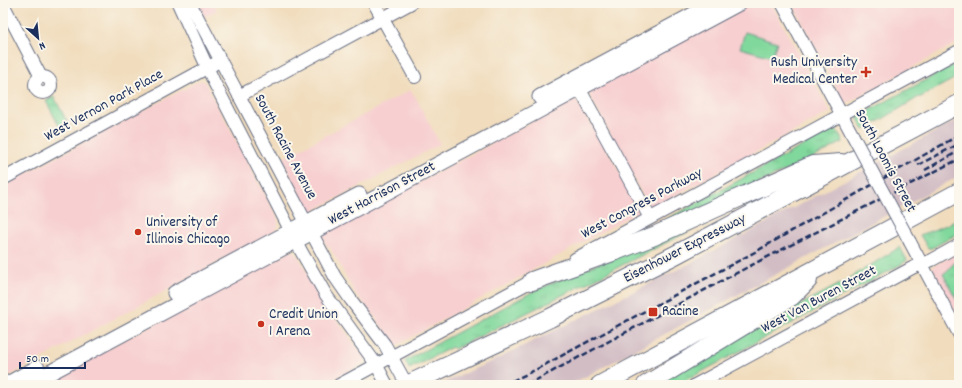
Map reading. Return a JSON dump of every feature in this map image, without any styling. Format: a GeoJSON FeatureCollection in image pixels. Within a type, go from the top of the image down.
{"type":"FeatureCollection","features":[{"type":"Feature","properties":{"kind":"highway","name":"Eisenhower Expressway"},"geometry":{"type":"LineString","coordinates":[[405,381],[550,318],[675,255],[959,104]]}},
{"type":"Feature","properties":{"kind":"highway"},"geometry":{"type":"LineString","coordinates":[[532,281],[636,244],[813,165],[850,162]]}},
{"type":"Feature","properties":{"kind":"highway"},"geometry":{"type":"LineString","coordinates":[[600,385],[959,192]]}},
{"type":"Feature","properties":{"kind":"highway"},"geometry":{"type":"LineString","coordinates":[[646,385],[792,296],[821,266]]}},
{"type":"Feature","properties":{"kind":"main road","name":"West Harrison Street"},"geometry":{"type":"LineString","coordinates":[[27,385],[309,227],[716,3]]}},
{"type":"Feature","properties":{"kind":"main road","name":"West Harrison Street"},"geometry":{"type":"LineString","coordinates":[[309,227],[579,88],[739,3]]}},
{"type":"Feature","properties":{"kind":"main road","name":"West Harrison Street"},"geometry":{"type":"LineString","coordinates":[[6,385],[293,236]]}},
{"type":"Feature","properties":{"kind":"street"},"geometry":{"type":"LineString","coordinates":[[178,3],[208,68],[293,236],[326,295],[376,364],[386,383]]}},
{"type":"Feature","properties":{"kind":"street","name":"South Racine Avenue"},"geometry":{"type":"LineString","coordinates":[[190,3],[341,286],[385,345],[405,381]]}},
{"type":"Feature","properties":{"kind":"street"},"geometry":{"type":"LineString","coordinates":[[374,3],[415,77]]}},
{"type":"Feature","properties":{"kind":"street"},"geometry":{"type":"LineString","coordinates":[[240,96],[411,3]]}},
{"type":"Feature","properties":{"kind":"street","name":"South Loomis Street"},"geometry":{"type":"LineString","coordinates":[[782,3],[959,334]]}},
{"type":"Feature","properties":{"kind":"street"},"geometry":{"type":"LineString","coordinates":[[3,4],[42,77]]}},
{"type":"Feature","properties":{"kind":"street","name":"West Congress Parkway"},"geometry":{"type":"LineString","coordinates":[[339,385],[959,51]]}},
{"type":"Feature","properties":{"kind":"street","name":"West Vernon Park Place"},"geometry":{"type":"LineString","coordinates":[[3,179],[221,61]]}},
{"type":"Feature","properties":{"kind":"street"},"geometry":{"type":"LineString","coordinates":[[579,88],[650,218]]}},
{"type":"Feature","properties":{"kind":"street","name":"West Van Buren Street"},"geometry":{"type":"LineString","coordinates":[[695,385],[959,245]]}},
{"type":"Feature","properties":{"kind":"shaded area"},"geometry":{"type":"Polygon","coordinates":[[[197,3],[213,3],[217,10],[204,17],[197,3]]]}},
{"type":"Feature","properties":{"kind":"shaded area"},"geometry":{"type":"Polygon","coordinates":[[[751,3],[771,3],[830,112],[650,209],[588,92],[589,90],[751,3]]]}},
{"type":"Feature","properties":{"kind":"shaded area","name":"Rush University Medical Center"},"geometry":{"type":"Polygon","coordinates":[[[792,3],[959,3],[959,42],[845,104],[792,3]]]}},
{"type":"Feature","properties":{"kind":"shaded area","name":"University of Illinois Chicago"},"geometry":{"type":"Polygon","coordinates":[[[199,81],[204,81],[278,219],[276,230],[3,379],[3,186],[199,81]]]}},
{"type":"Feature","properties":{"kind":"shaded area"},"geometry":{"type":"Polygon","coordinates":[[[410,90],[415,96],[440,144],[313,211],[308,210],[282,159],[410,90]]]}},
{"type":"Feature","properties":{"kind":"shaded area"},"geometry":{"type":"Polygon","coordinates":[[[575,99],[586,118],[594,127],[641,210],[397,345],[391,342],[385,331],[354,291],[330,247],[327,246],[323,234],[575,99]]]}},
{"type":"Feature","properties":{"kind":"shaded area"},"geometry":{"type":"Polygon","coordinates":[[[959,119],[959,176],[570,385],[438,385],[495,360],[693,262],[959,119]]]}},
{"type":"Feature","properties":{"kind":"shaded area","name":"University of Illinois Chicago"},"geometry":{"type":"Polygon","coordinates":[[[291,251],[296,253],[326,306],[365,358],[365,361],[361,365],[321,385],[40,385],[291,251]]]}},
{"type":"Feature","properties":{"kind":"shaded area"},"geometry":{"type":"Polygon","coordinates":[[[959,252],[959,318],[932,267],[959,252]]]}},
{"type":"Feature","properties":{"kind":"green space"},"geometry":{"type":"Polygon","coordinates":[[[745,32],[777,42],[772,57],[740,48],[745,32]]]}},
{"type":"Feature","properties":{"kind":"green space"},"geometry":{"type":"Polygon","coordinates":[[[959,62],[959,76],[919,97],[864,130],[857,117],[959,62]]]}},
{"type":"Feature","properties":{"kind":"green space"},"geometry":{"type":"Polygon","coordinates":[[[54,97],[70,127],[62,131],[46,101],[54,97]]]}},
{"type":"Feature","properties":{"kind":"green space"},"geometry":{"type":"Polygon","coordinates":[[[836,129],[843,142],[805,162],[615,247],[808,143],[836,129]]]}},
{"type":"Feature","properties":{"kind":"green space"},"geometry":{"type":"Polygon","coordinates":[[[750,199],[454,349],[452,347],[409,369],[405,361],[534,291],[750,199]]]}},
{"type":"Feature","properties":{"kind":"green space"},"geometry":{"type":"Polygon","coordinates":[[[959,218],[959,233],[932,248],[928,248],[920,235],[949,224],[959,218]]]}},
{"type":"Feature","properties":{"kind":"green space"},"geometry":{"type":"Polygon","coordinates":[[[900,247],[907,260],[902,264],[677,385],[655,385],[697,359],[840,284],[900,247]]]}},
{"type":"Feature","properties":{"kind":"green space"},"geometry":{"type":"Polygon","coordinates":[[[959,260],[959,304],[943,274],[959,260]]]}},
{"type":"Feature","properties":{"kind":"railway"},"geometry":{"type":"LineString","coordinates":[[504,385],[537,369],[755,252],[959,135]]}},
{"type":"Feature","properties":{"kind":"railway"},"geometry":{"type":"LineString","coordinates":[[918,165],[959,144]]}},
{"type":"Feature","properties":{"kind":"railway"},"geometry":{"type":"LineString","coordinates":[[925,170],[959,151]]}},
{"type":"Feature","properties":{"kind":"railway"},"geometry":{"type":"LineString","coordinates":[[527,385],[746,268],[959,159]]}},
{"type":"Feature","properties":{"kind":"place","name":"Rush University Medical Center"},"geometry":{"type":"Point","coordinates":[866,72]}},
{"type":"Feature","properties":{"kind":"place","name":"University of Illinois Chicago"},"geometry":{"type":"Point","coordinates":[138,232]}},
{"type":"Feature","properties":{"kind":"place","name":"Racine"},"geometry":{"type":"Point","coordinates":[653,312]}},
{"type":"Feature","properties":{"kind":"place","name":"Credit Union 1 Arena"},"geometry":{"type":"Point","coordinates":[261,324]}}]}
